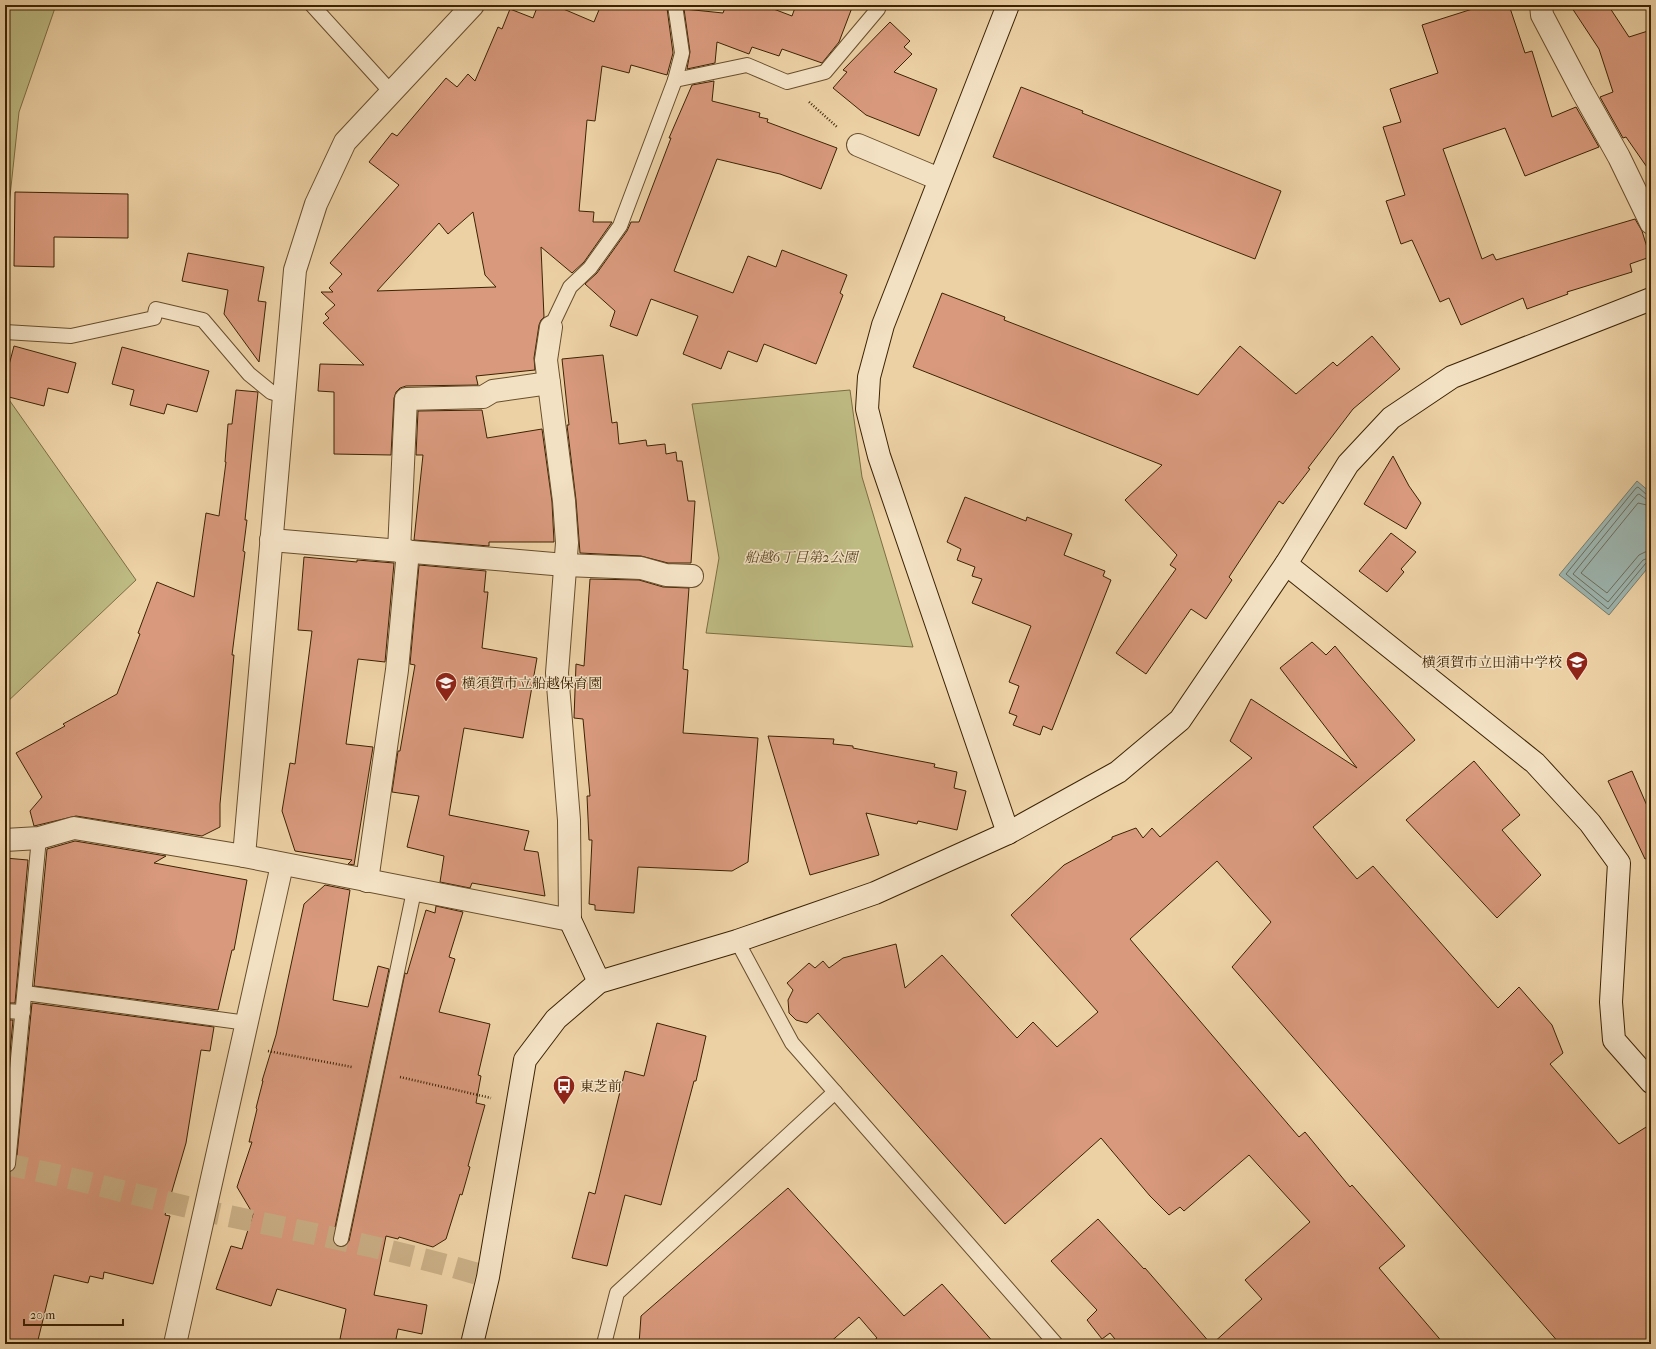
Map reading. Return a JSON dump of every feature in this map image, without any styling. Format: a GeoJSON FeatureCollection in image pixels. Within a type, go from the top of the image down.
{"type":"FeatureCollection","features":[{"type":"Feature","properties":{"kind":"street"},"geometry":{"type":"LineString","coordinates":[[244,856],[295,270],[316,204],[345,142],[473,5]]}},
{"type":"Feature","properties":{"kind":"street"},"geometry":{"type":"LineString","coordinates":[[1008,5],[883,325],[869,377],[867,408],[878,456],[1008,833]]}},
{"type":"Feature","properties":{"kind":"street"},"geometry":{"type":"LineString","coordinates":[[1541,5],[1542,15],[1582,92],[1619,157],[1651,224]]}},
{"type":"Feature","properties":{"kind":"street"},"geometry":{"type":"LineString","coordinates":[[858,145],[940,179]]}},
{"type":"Feature","properties":{"kind":"street"},"geometry":{"type":"LineString","coordinates":[[472,1344],[488,1277],[525,1060],[556,1019],[599,982],[736,941],[875,893],[1008,833],[1118,772],[1180,720],[1286,564],[1348,464],[1391,418],[1452,377],[1651,299]]}},
{"type":"Feature","properties":{"kind":"street"},"geometry":{"type":"LineString","coordinates":[[551,327],[546,360],[564,501],[567,544],[557,673],[569,820],[570,920],[599,982]]}},
{"type":"Feature","properties":{"kind":"street"},"geometry":{"type":"LineString","coordinates":[[366,881],[397,670],[403,551],[406,399],[482,397],[493,391],[549,383]]}},
{"type":"Feature","properties":{"kind":"street"},"geometry":{"type":"LineString","coordinates":[[272,540],[565,565],[641,568],[666,575],[692,576]]}},
{"type":"Feature","properties":{"kind":"street"},"geometry":{"type":"LineString","coordinates":[[1286,564],[1535,763],[1590,823],[1619,863],[1611,1002],[1614,1040],[1651,1082]]}},
{"type":"Feature","properties":{"kind":"street"},"geometry":{"type":"LineString","coordinates":[[5,840],[39,838],[74,828],[244,856],[282,865],[570,920]]}},
{"type":"Feature","properties":{"kind":"street"},"geometry":{"type":"LineString","coordinates":[[175,1344],[282,865]]}},
{"type":"Feature","properties":{"kind":"lane"},"geometry":{"type":"LineString","coordinates":[[312,5],[391,92]]}},
{"type":"Feature","properties":{"kind":"lane"},"geometry":{"type":"LineString","coordinates":[[551,327],[570,287],[590,268],[620,226],[675,80],[682,53],[675,5]]}},
{"type":"Feature","properties":{"kind":"lane"},"geometry":{"type":"LineString","coordinates":[[675,80],[747,64],[787,82],[825,72],[878,9],[879,5]]}},
{"type":"Feature","properties":{"kind":"lane"},"geometry":{"type":"LineString","coordinates":[[5,332],[71,336],[154,318],[156,309],[203,320],[249,374],[271,392],[284,396]]}},
{"type":"Feature","properties":{"kind":"lane"},"geometry":{"type":"LineString","coordinates":[[8,1164],[39,838]]}},
{"type":"Feature","properties":{"kind":"lane"},"geometry":{"type":"LineString","coordinates":[[341,1239],[414,890]]}},
{"type":"Feature","properties":{"kind":"lane"},"geometry":{"type":"LineString","coordinates":[[736,941],[792,1043],[1056,1344]]}},
{"type":"Feature","properties":{"kind":"lane"},"geometry":{"type":"LineString","coordinates":[[25,994],[247,1023]]}},
{"type":"Feature","properties":{"kind":"lane"},"geometry":{"type":"LineString","coordinates":[[5,1011],[23,1012]]}},
{"type":"Feature","properties":{"kind":"lane"},"geometry":{"type":"LineString","coordinates":[[604,1344],[617,1294],[835,1092]]}},
{"type":"Feature","properties":{"kind":"path"},"geometry":{"type":"LineString","coordinates":[[787,82],[858,145]]}},
{"type":"Feature","properties":{"kind":"green space"},"geometry":{"type":"Polygon","coordinates":[[[5,5],[56,5],[19,112],[5,243],[5,5]]]}},
{"type":"Feature","properties":{"kind":"green space","name":"船越6丁目第2公園"},"geometry":{"type":"Polygon","coordinates":[[[850,390],[862,477],[913,647],[706,633],[719,558],[692,404],[850,390]]]}},
{"type":"Feature","properties":{"kind":"green space"},"geometry":{"type":"Polygon","coordinates":[[[5,394],[136,580],[5,704],[5,394]]]}},
{"type":"Feature","properties":{"kind":"water"},"geometry":{"type":"Polygon","coordinates":[[[1637,481],[1651,493],[1651,564],[1609,615],[1559,575],[1637,481]]]}},
{"type":"Feature","properties":{"kind":"building"},"geometry":{"type":"Polygon","coordinates":[[[538,5],[554,5],[594,22],[601,5],[643,5],[667,8],[673,53],[667,75],[631,65],[629,73],[602,66],[595,121],[587,120],[579,211],[594,212],[593,222],[612,222],[584,262],[572,273],[541,247],[544,317],[539,325],[534,358],[535,370],[476,376],[478,385],[406,386],[400,388],[396,392],[394,398],[391,455],[334,454],[334,392],[318,391],[320,364],[364,365],[323,323],[329,318],[325,314],[335,305],[321,292],[333,292],[329,288],[342,274],[330,263],[399,185],[369,162],[392,133],[397,136],[446,78],[457,87],[468,74],[475,81],[498,27],[502,29],[510,9],[533,18],[538,5]],[[473,212],[448,234],[439,223],[377,291],[496,287],[485,275],[473,212]]]}},
{"type":"Feature","properties":{"kind":"building"},"geometry":{"type":"Polygon","coordinates":[[[726,5],[763,5],[792,16],[796,5],[853,5],[839,42],[822,63],[782,49],[779,56],[752,47],[749,54],[717,42],[715,63],[687,69],[690,52],[684,9],[723,13],[726,5]]]}},
{"type":"Feature","properties":{"kind":"building"},"geometry":{"type":"Polygon","coordinates":[[[1485,5],[1509,5],[1525,53],[1532,51],[1552,117],[1576,107],[1599,147],[1525,176],[1505,128],[1443,149],[1482,259],[1493,254],[1496,260],[1635,219],[1642,231],[1650,257],[1630,264],[1632,272],[1567,292],[1568,294],[1527,309],[1523,298],[1461,325],[1449,298],[1440,302],[1412,240],[1401,244],[1386,201],[1405,195],[1383,127],[1401,122],[1390,89],[1438,73],[1422,25],[1485,5]]]}},
{"type":"Feature","properties":{"kind":"building"},"geometry":{"type":"Polygon","coordinates":[[[1570,5],[1608,5],[1629,37],[1651,30],[1651,173],[1626,137],[1623,138],[1600,97],[1613,92],[1599,49],[1570,5]]]}},
{"type":"Feature","properties":{"kind":"building"},"geometry":{"type":"Polygon","coordinates":[[[890,22],[910,41],[904,47],[912,54],[894,72],[937,89],[919,136],[866,115],[833,88],[847,72],[843,70],[890,22]]]}},
{"type":"Feature","properties":{"kind":"building"},"geometry":{"type":"Polygon","coordinates":[[[714,81],[712,101],[760,113],[759,117],[768,119],[767,122],[837,148],[821,189],[780,174],[717,159],[674,271],[733,293],[748,256],[776,267],[782,250],[847,275],[840,293],[843,295],[816,364],[764,344],[757,362],[728,351],[721,369],[683,354],[698,316],[651,299],[637,336],[610,326],[615,311],[585,284],[597,273],[627,231],[631,222],[639,222],[671,138],[669,138],[692,85],[714,81]]]}},
{"type":"Feature","properties":{"kind":"building"},"geometry":{"type":"Polygon","coordinates":[[[1021,87],[1083,111],[1082,113],[1281,191],[1255,259],[993,157],[1021,87]]]}},
{"type":"Feature","properties":{"kind":"building"},"geometry":{"type":"Polygon","coordinates":[[[15,192],[128,194],[128,238],[54,237],[54,267],[14,266],[15,192]]]}},
{"type":"Feature","properties":{"kind":"building"},"geometry":{"type":"Polygon","coordinates":[[[188,253],[264,267],[258,301],[266,302],[259,362],[224,314],[228,290],[182,281],[188,253]]]}},
{"type":"Feature","properties":{"kind":"building"},"geometry":{"type":"Polygon","coordinates":[[[942,293],[1005,317],[1004,320],[1198,395],[1240,346],[1296,394],[1333,362],[1337,366],[1372,336],[1400,369],[1353,409],[1308,468],[1310,469],[1283,504],[1279,501],[1229,577],[1232,580],[1206,619],[1191,609],[1146,674],[1116,653],[1176,569],[1170,565],[1177,555],[1125,500],[1162,465],[913,367],[942,293]]]}},
{"type":"Feature","properties":{"kind":"building"},"geometry":{"type":"Polygon","coordinates":[[[14,346],[76,363],[68,393],[48,388],[44,406],[5,396],[5,363],[9,365],[14,346]]]}},
{"type":"Feature","properties":{"kind":"building"},"geometry":{"type":"Polygon","coordinates":[[[122,347],[209,371],[197,412],[167,404],[164,414],[130,405],[134,390],[112,384],[122,347]]]}},
{"type":"Feature","properties":{"kind":"building"},"geometry":{"type":"Polygon","coordinates":[[[603,355],[612,423],[617,422],[619,444],[646,440],[647,446],[665,444],[666,454],[676,452],[677,461],[682,461],[688,501],[695,501],[691,563],[668,563],[641,556],[580,553],[562,359],[603,355]]]}},
{"type":"Feature","properties":{"kind":"building"},"geometry":{"type":"Polygon","coordinates":[[[236,390],[258,392],[245,520],[247,520],[243,551],[245,552],[232,655],[234,655],[220,804],[220,827],[202,836],[76,816],[34,826],[30,811],[42,797],[16,753],[65,726],[63,724],[117,694],[140,634],[138,633],[157,582],[194,597],[206,513],[219,516],[226,462],[228,424],[232,424],[236,390]]]}},
{"type":"Feature","properties":{"kind":"building"},"geometry":{"type":"Polygon","coordinates":[[[482,410],[487,438],[542,429],[552,502],[554,542],[489,542],[489,546],[414,540],[423,455],[416,455],[418,411],[482,410]]]}},
{"type":"Feature","properties":{"kind":"building"},"geometry":{"type":"Polygon","coordinates":[[[1393,456],[1409,486],[1421,503],[1406,529],[1364,504],[1393,456]]]}},
{"type":"Feature","properties":{"kind":"building"},"geometry":{"type":"Polygon","coordinates":[[[965,497],[1026,521],[1027,517],[1072,534],[1064,555],[1105,571],[1103,576],[1111,580],[1052,730],[1043,726],[1040,735],[1013,725],[1017,716],[1009,713],[1019,686],[1009,682],[1031,626],[972,603],[982,579],[972,576],[975,567],[957,560],[961,549],[947,542],[965,497]]]}},
{"type":"Feature","properties":{"kind":"building"},"geometry":{"type":"Polygon","coordinates":[[[1391,533],[1416,552],[1401,569],[1404,572],[1387,592],[1359,571],[1391,533]]]}},
{"type":"Feature","properties":{"kind":"building"},"geometry":{"type":"Polygon","coordinates":[[[304,557],[357,562],[357,560],[394,563],[385,662],[358,659],[346,744],[373,747],[354,865],[348,864],[352,860],[295,851],[282,811],[290,763],[295,764],[312,631],[298,630],[304,557]]]}},
{"type":"Feature","properties":{"kind":"building"},"geometry":{"type":"Polygon","coordinates":[[[419,565],[486,571],[484,592],[488,592],[482,648],[537,658],[523,738],[464,728],[449,815],[529,831],[524,850],[538,852],[545,896],[472,883],[470,888],[440,882],[444,856],[407,847],[419,796],[392,792],[398,751],[400,751],[415,665],[410,664],[419,565]]]}},
{"type":"Feature","properties":{"kind":"building"},"geometry":{"type":"Polygon","coordinates":[[[590,579],[639,580],[663,587],[689,588],[683,669],[688,670],[683,733],[758,738],[748,862],[732,871],[638,867],[634,913],[595,910],[595,905],[589,904],[592,840],[589,840],[587,796],[590,796],[583,719],[574,718],[576,664],[584,666],[590,579]]]}},
{"type":"Feature","properties":{"kind":"building"},"geometry":{"type":"Polygon","coordinates":[[[1312,642],[1326,655],[1335,646],[1415,740],[1313,827],[1357,879],[1373,866],[1498,1008],[1519,987],[1552,1025],[1563,1053],[1550,1064],[1619,1144],[1651,1124],[1651,1344],[1560,1344],[1232,967],[1271,922],[1217,861],[1130,939],[1299,1137],[1305,1132],[1350,1187],[1352,1185],[1405,1246],[1379,1268],[1444,1344],[1212,1344],[1262,1299],[1245,1280],[1310,1222],[1249,1155],[1184,1211],[1180,1207],[1169,1215],[1150,1196],[1101,1138],[1005,1224],[818,1013],[807,1023],[796,1020],[789,1013],[788,1000],[793,990],[787,983],[809,963],[815,968],[823,961],[829,968],[843,958],[896,944],[905,988],[942,955],[1017,1038],[1033,1022],[1057,1047],[1098,1012],[1011,915],[1064,865],[1112,839],[1112,837],[1136,828],[1143,838],[1152,828],[1160,837],[1252,758],[1230,741],[1251,699],[1357,768],[1280,668],[1312,642]]]}},
{"type":"Feature","properties":{"kind":"building"},"geometry":{"type":"Polygon","coordinates":[[[768,736],[834,739],[833,744],[853,746],[853,748],[935,764],[934,767],[957,772],[954,788],[966,791],[957,830],[918,821],[917,824],[866,813],[879,855],[810,875],[768,736]]]}},
{"type":"Feature","properties":{"kind":"building"},"geometry":{"type":"Polygon","coordinates":[[[1474,761],[1520,815],[1502,830],[1541,875],[1497,918],[1406,820],[1474,761]]]}},
{"type":"Feature","properties":{"kind":"building"},"geometry":{"type":"Polygon","coordinates":[[[1632,771],[1651,815],[1651,857],[1645,859],[1608,781],[1632,771]]]}},
{"type":"Feature","properties":{"kind":"building"},"geometry":{"type":"Polygon","coordinates":[[[75,841],[166,856],[154,863],[247,880],[234,950],[232,950],[218,1010],[34,986],[47,849],[75,841]]]}},
{"type":"Feature","properties":{"kind":"building"},"geometry":{"type":"Polygon","coordinates":[[[5,858],[28,860],[15,1003],[5,1003],[5,858]]]}},
{"type":"Feature","properties":{"kind":"building"},"geometry":{"type":"Polygon","coordinates":[[[325,885],[350,890],[333,1000],[368,1007],[378,966],[389,969],[333,1237],[333,1242],[336,1246],[344,1247],[349,1241],[405,973],[407,974],[426,910],[435,913],[436,906],[463,912],[449,957],[455,959],[439,1012],[490,1024],[478,1075],[481,1076],[476,1103],[485,1105],[468,1166],[470,1167],[462,1195],[460,1194],[446,1239],[433,1247],[399,1237],[398,1239],[386,1236],[374,1295],[427,1305],[422,1334],[398,1329],[395,1344],[365,1344],[340,1339],[346,1309],[277,1289],[271,1306],[216,1289],[231,1246],[242,1249],[253,1214],[237,1187],[252,1142],[249,1142],[256,1108],[262,1081],[276,1035],[304,904],[325,885]]]}},
{"type":"Feature","properties":{"kind":"building"},"geometry":{"type":"Polygon","coordinates":[[[32,1003],[214,1027],[210,1051],[201,1050],[186,1143],[165,1215],[170,1216],[153,1284],[104,1272],[103,1279],[90,1276],[88,1283],[54,1275],[37,1344],[5,1344],[5,1172],[12,1172],[16,1165],[32,1003]]]}},
{"type":"Feature","properties":{"kind":"building"},"geometry":{"type":"Polygon","coordinates":[[[5,1020],[13,1020],[5,1106],[5,1020]]]}},
{"type":"Feature","properties":{"kind":"building"},"geometry":{"type":"Polygon","coordinates":[[[657,1023],[706,1036],[696,1081],[694,1081],[661,1205],[625,1195],[607,1266],[572,1258],[589,1192],[595,1194],[625,1071],[644,1076],[657,1023]]]}},
{"type":"Feature","properties":{"kind":"building"},"geometry":{"type":"Polygon","coordinates":[[[788,1188],[904,1316],[942,1284],[995,1344],[869,1344],[877,1338],[859,1317],[828,1344],[639,1344],[641,1316],[788,1188]]]}},
{"type":"Feature","properties":{"kind":"building"},"geometry":{"type":"Polygon","coordinates":[[[1098,1219],[1144,1269],[1145,1268],[1211,1344],[1119,1344],[1110,1333],[1102,1339],[1087,1320],[1097,1310],[1051,1261],[1098,1219]]]}},
{"type":"Feature","properties":{"kind":"tunnel"},"geometry":{"type":"LineString","coordinates":[[5,1164],[205,1211],[383,1249],[488,1277]]}},
{"type":"Feature","properties":{"kind":"place","name":"横須賀市立田浦中学校"},"geometry":{"type":"Point","coordinates":[1577,682]}},
{"type":"Feature","properties":{"kind":"place","name":"横須賀市立船越保育園"},"geometry":{"type":"Point","coordinates":[446,702]}},
{"type":"Feature","properties":{"kind":"place","name":"東芝前"},"geometry":{"type":"Point","coordinates":[564,1106]}}]}
